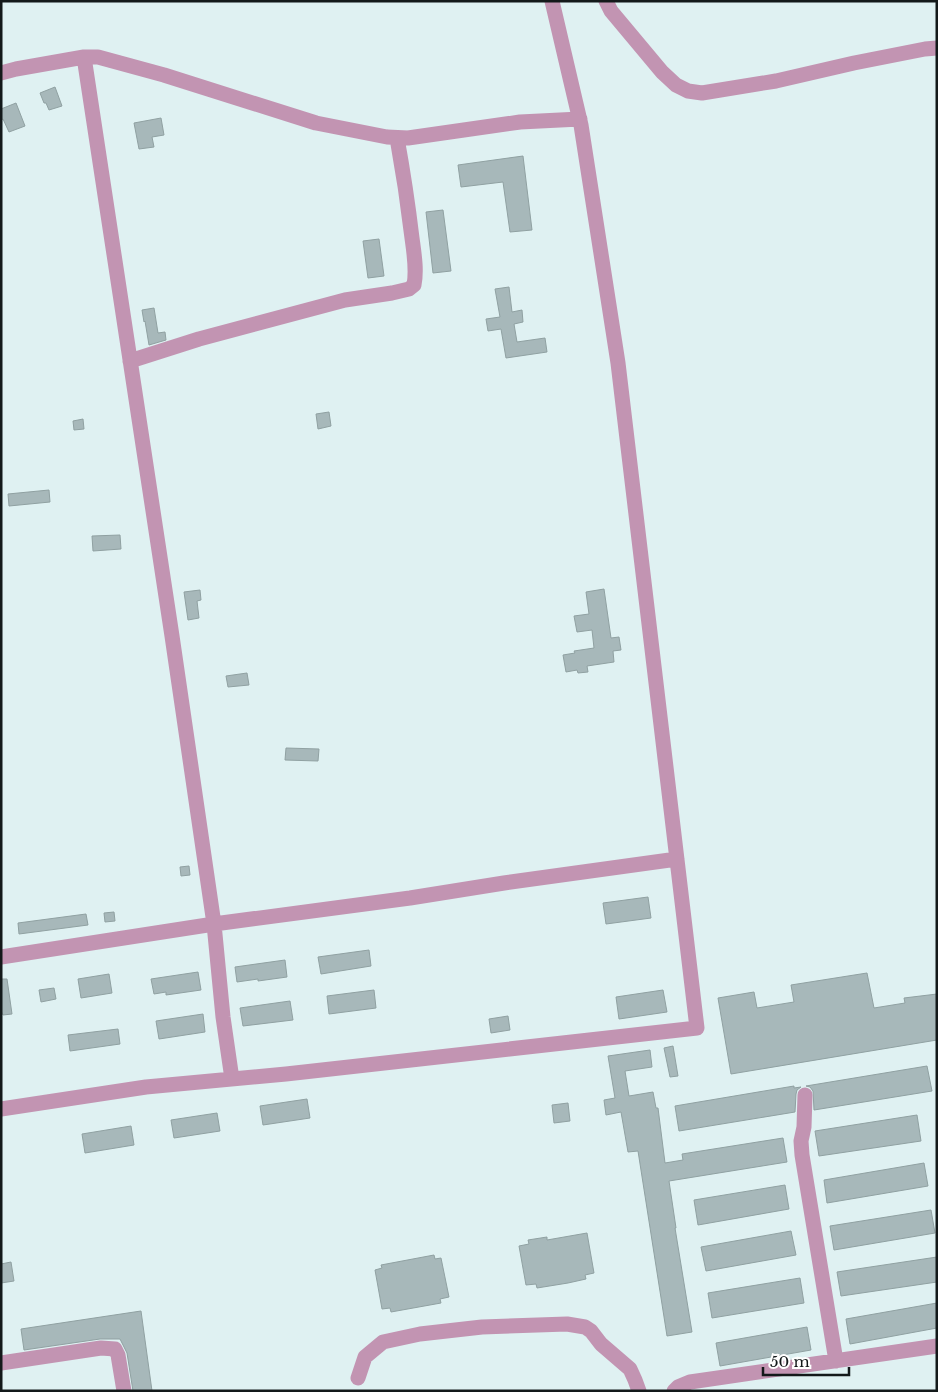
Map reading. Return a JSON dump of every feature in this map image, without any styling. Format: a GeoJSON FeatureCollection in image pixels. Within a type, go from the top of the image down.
{"type":"FeatureCollection","features":[{"type":"Feature","properties":{"kind":"street"},"geometry":{"type":"LineString","coordinates":[[1,1109],[146,1087],[697,1028],[618,362],[580,119],[552,1]]}},
{"type":"Feature","properties":{"kind":"street"},"geometry":{"type":"LineString","coordinates":[[606,1],[616,17],[662,72],[676,85],[688,91],[702,93],[776,81],[854,63],[937,48]]}},
{"type":"Feature","properties":{"kind":"street"},"geometry":{"type":"LineString","coordinates":[[1,73],[84,57],[98,57],[164,75],[316,123],[398,138],[520,122],[580,119]]}},
{"type":"Feature","properties":{"kind":"street"},"geometry":{"type":"LineString","coordinates":[[84,57],[214,924],[223,1017],[232,1079]]}},
{"type":"Feature","properties":{"kind":"street"},"geometry":{"type":"LineString","coordinates":[[130,361],[200,339],[345,300],[392,293],[414,285],[414,260],[407,192],[398,138]]}},
{"type":"Feature","properties":{"kind":"street"},"geometry":{"type":"LineString","coordinates":[[1,957],[214,924],[410,898],[677,859]]}},
{"type":"Feature","properties":{"kind":"street"},"geometry":{"type":"LineString","coordinates":[[805,1095],[804,1127],[801,1141],[802,1155],[836,1361]]}},
{"type":"Feature","properties":{"kind":"street"},"geometry":{"type":"LineString","coordinates":[[358,1378],[364,1357],[383,1342],[420,1334],[482,1327],[568,1324],[585,1327],[590,1331],[601,1344],[630,1370],[639,1391]]}},
{"type":"Feature","properties":{"kind":"street"},"geometry":{"type":"LineString","coordinates":[[674,1391],[690,1382],[937,1346]]}},
{"type":"Feature","properties":{"kind":"street"},"geometry":{"type":"LineString","coordinates":[[1,1363],[101,1348],[115,1349],[118,1355],[124,1391]]}},
{"type":"Feature","properties":{"kind":"building"},"geometry":{"type":"Polygon","coordinates":[[[55,87],[62,106],[49,110],[40,93],[55,87]]]}},
{"type":"Feature","properties":{"kind":"building"},"geometry":{"type":"Polygon","coordinates":[[[16,103],[25,126],[9,132],[3,119],[1,120],[1,109],[16,103]]]}},
{"type":"Feature","properties":{"kind":"building"},"geometry":{"type":"Polygon","coordinates":[[[161,118],[164,135],[152,137],[154,147],[139,149],[134,123],[161,118]]]}},
{"type":"Feature","properties":{"kind":"building"},"geometry":{"type":"Polygon","coordinates":[[[523,156],[532,230],[510,232],[503,182],[461,187],[458,165],[523,156]]]}},
{"type":"Feature","properties":{"kind":"building"},"geometry":{"type":"Polygon","coordinates":[[[443,210],[451,271],[433,273],[426,212],[443,210]]]}},
{"type":"Feature","properties":{"kind":"building"},"geometry":{"type":"Polygon","coordinates":[[[379,239],[384,276],[368,278],[363,241],[379,239]]]}},
{"type":"Feature","properties":{"kind":"building"},"geometry":{"type":"Polygon","coordinates":[[[509,287],[512,312],[522,310],[523,322],[514,324],[517,342],[545,338],[547,352],[506,358],[501,329],[488,331],[486,319],[500,317],[495,289],[509,287]]]}},
{"type":"Feature","properties":{"kind":"building"},"geometry":{"type":"Polygon","coordinates":[[[154,308],[158,333],[165,332],[166,340],[149,345],[142,310],[154,308]]]}},
{"type":"Feature","properties":{"kind":"building"},"geometry":{"type":"Polygon","coordinates":[[[329,412],[331,426],[318,429],[316,414],[329,412]]]}},
{"type":"Feature","properties":{"kind":"building"},"geometry":{"type":"Polygon","coordinates":[[[83,419],[84,429],[74,430],[73,421],[83,419]]]}},
{"type":"Feature","properties":{"kind":"building"},"geometry":{"type":"Polygon","coordinates":[[[49,490],[50,502],[9,506],[8,494],[49,490]]]}},
{"type":"Feature","properties":{"kind":"building"},"geometry":{"type":"Polygon","coordinates":[[[120,535],[121,549],[93,551],[92,536],[120,535]]]}},
{"type":"Feature","properties":{"kind":"building"},"geometry":{"type":"Polygon","coordinates":[[[604,589],[611,638],[619,637],[621,650],[613,651],[614,662],[587,666],[588,672],[578,673],[577,670],[566,672],[563,655],[594,648],[592,630],[577,632],[574,616],[589,614],[586,592],[604,589]]]}},
{"type":"Feature","properties":{"kind":"building"},"geometry":{"type":"Polygon","coordinates":[[[200,590],[201,600],[197,601],[199,618],[188,620],[184,592],[200,590]]]}},
{"type":"Feature","properties":{"kind":"building"},"geometry":{"type":"Polygon","coordinates":[[[247,673],[249,685],[228,687],[226,676],[247,673]]]}},
{"type":"Feature","properties":{"kind":"building"},"geometry":{"type":"Polygon","coordinates":[[[286,748],[319,749],[318,761],[285,760],[286,748]]]}},
{"type":"Feature","properties":{"kind":"building"},"geometry":{"type":"Polygon","coordinates":[[[189,866],[190,875],[181,876],[180,867],[189,866]]]}},
{"type":"Feature","properties":{"kind":"building"},"geometry":{"type":"Polygon","coordinates":[[[648,897],[651,918],[606,924],[603,903],[648,897]]]}},
{"type":"Feature","properties":{"kind":"building"},"geometry":{"type":"Polygon","coordinates":[[[114,912],[115,921],[105,922],[104,913],[114,912]]]}},
{"type":"Feature","properties":{"kind":"building"},"geometry":{"type":"Polygon","coordinates":[[[86,914],[88,925],[19,934],[18,923],[86,914]]]}},
{"type":"Feature","properties":{"kind":"building"},"geometry":{"type":"Polygon","coordinates":[[[369,950],[371,966],[321,974],[318,957],[369,950]]]}},
{"type":"Feature","properties":{"kind":"building"},"geometry":{"type":"Polygon","coordinates":[[[285,960],[287,977],[237,982],[235,967],[285,960]]]}},
{"type":"Feature","properties":{"kind":"building"},"geometry":{"type":"Polygon","coordinates":[[[198,972],[201,990],[166,995],[166,992],[154,994],[151,979],[198,972]]]}},
{"type":"Feature","properties":{"kind":"building"},"geometry":{"type":"Polygon","coordinates":[[[867,973],[874,1008],[905,1003],[904,998],[937,994],[937,1040],[731,1074],[718,998],[754,992],[757,1008],[794,1002],[791,985],[867,973]]]}},
{"type":"Feature","properties":{"kind":"building"},"geometry":{"type":"Polygon","coordinates":[[[109,974],[112,993],[81,998],[78,979],[109,974]]]}},
{"type":"Feature","properties":{"kind":"building"},"geometry":{"type":"Polygon","coordinates":[[[1,979],[7,979],[12,1014],[3,1015],[1,1011],[1,979]]]}},
{"type":"Feature","properties":{"kind":"building"},"geometry":{"type":"Polygon","coordinates":[[[54,988],[56,999],[41,1002],[39,990],[54,988]]]}},
{"type":"Feature","properties":{"kind":"building"},"geometry":{"type":"Polygon","coordinates":[[[374,990],[376,1008],[329,1014],[327,996],[374,990]]]}},
{"type":"Feature","properties":{"kind":"building"},"geometry":{"type":"Polygon","coordinates":[[[663,990],[667,1012],[619,1019],[616,997],[663,990]]]}},
{"type":"Feature","properties":{"kind":"building"},"geometry":{"type":"Polygon","coordinates":[[[290,1001],[293,1020],[243,1026],[240,1008],[290,1001]]]}},
{"type":"Feature","properties":{"kind":"building"},"geometry":{"type":"Polygon","coordinates":[[[203,1014],[205,1032],[159,1039],[156,1021],[203,1014]]]}},
{"type":"Feature","properties":{"kind":"building"},"geometry":{"type":"Polygon","coordinates":[[[508,1016],[510,1030],[491,1033],[489,1019],[508,1016]]]}},
{"type":"Feature","properties":{"kind":"building"},"geometry":{"type":"Polygon","coordinates":[[[118,1029],[120,1044],[70,1051],[68,1035],[118,1029]]]}},
{"type":"Feature","properties":{"kind":"building"},"geometry":{"type":"Polygon","coordinates":[[[673,1046],[678,1076],[670,1077],[664,1048],[673,1046]]]}},
{"type":"Feature","properties":{"kind":"building"},"geometry":{"type":"Polygon","coordinates":[[[650,1050],[652,1067],[625,1071],[629,1096],[653,1092],[656,1108],[658,1108],[665,1163],[683,1160],[682,1154],[783,1138],[787,1162],[669,1181],[692,1332],[667,1336],[638,1151],[628,1152],[621,1112],[606,1115],[604,1100],[615,1098],[608,1056],[650,1050]]]}},
{"type":"Feature","properties":{"kind":"building"},"geometry":{"type":"Polygon","coordinates":[[[927,1066],[932,1091],[814,1110],[813,1091],[810,1087],[806,1086],[927,1066]]]}},
{"type":"Feature","properties":{"kind":"building"},"geometry":{"type":"Polygon","coordinates":[[[794,1086],[794,1088],[801,1087],[797,1090],[796,1094],[795,1112],[679,1131],[675,1106],[794,1086]]]}},
{"type":"Feature","properties":{"kind":"building"},"geometry":{"type":"Polygon","coordinates":[[[307,1099],[310,1118],[263,1125],[260,1106],[307,1099]]]}},
{"type":"Feature","properties":{"kind":"building"},"geometry":{"type":"Polygon","coordinates":[[[568,1103],[570,1121],[554,1123],[552,1105],[568,1103]]]}},
{"type":"Feature","properties":{"kind":"building"},"geometry":{"type":"Polygon","coordinates":[[[217,1113],[220,1131],[174,1138],[171,1120],[217,1113]]]}},
{"type":"Feature","properties":{"kind":"building"},"geometry":{"type":"Polygon","coordinates":[[[917,1115],[921,1141],[819,1156],[815,1131],[917,1115]]]}},
{"type":"Feature","properties":{"kind":"building"},"geometry":{"type":"Polygon","coordinates":[[[131,1126],[134,1145],[85,1153],[82,1134],[131,1126]]]}},
{"type":"Feature","properties":{"kind":"building"},"geometry":{"type":"Polygon","coordinates":[[[924,1163],[928,1186],[827,1203],[824,1180],[924,1163]]]}},
{"type":"Feature","properties":{"kind":"building"},"geometry":{"type":"Polygon","coordinates":[[[785,1185],[789,1209],[698,1225],[694,1200],[785,1185]]]}},
{"type":"Feature","properties":{"kind":"building"},"geometry":{"type":"Polygon","coordinates":[[[931,1210],[935,1233],[834,1250],[830,1226],[931,1210]]]}},
{"type":"Feature","properties":{"kind":"building"},"geometry":{"type":"Polygon","coordinates":[[[791,1231],[796,1255],[706,1271],[701,1247],[791,1231]]]}},
{"type":"Feature","properties":{"kind":"building"},"geometry":{"type":"Polygon","coordinates":[[[587,1233],[594,1273],[585,1275],[586,1279],[568,1283],[537,1288],[536,1284],[526,1285],[519,1246],[529,1244],[528,1240],[547,1237],[547,1240],[587,1233]]]}},
{"type":"Feature","properties":{"kind":"building"},"geometry":{"type":"Polygon","coordinates":[[[434,1255],[435,1259],[441,1258],[449,1297],[440,1299],[441,1303],[391,1312],[390,1308],[382,1309],[375,1270],[382,1268],[381,1265],[434,1255]]]}},
{"type":"Feature","properties":{"kind":"building"},"geometry":{"type":"Polygon","coordinates":[[[937,1257],[937,1282],[841,1296],[837,1272],[937,1257]]]}},
{"type":"Feature","properties":{"kind":"building"},"geometry":{"type":"Polygon","coordinates":[[[11,1262],[14,1281],[1,1283],[1,1264],[11,1262]]]}},
{"type":"Feature","properties":{"kind":"building"},"geometry":{"type":"Polygon","coordinates":[[[800,1278],[804,1303],[712,1318],[708,1293],[800,1278]]]}},
{"type":"Feature","properties":{"kind":"building"},"geometry":{"type":"Polygon","coordinates":[[[937,1303],[937,1328],[850,1344],[846,1319],[937,1303]]]}},
{"type":"Feature","properties":{"kind":"building"},"geometry":{"type":"Polygon","coordinates":[[[141,1311],[152,1391],[133,1391],[127,1353],[120,1339],[100,1339],[24,1350],[21,1329],[141,1311]]]}},
{"type":"Feature","properties":{"kind":"building"},"geometry":{"type":"Polygon","coordinates":[[[807,1327],[811,1350],[720,1366],[716,1343],[807,1327]]]}}]}
